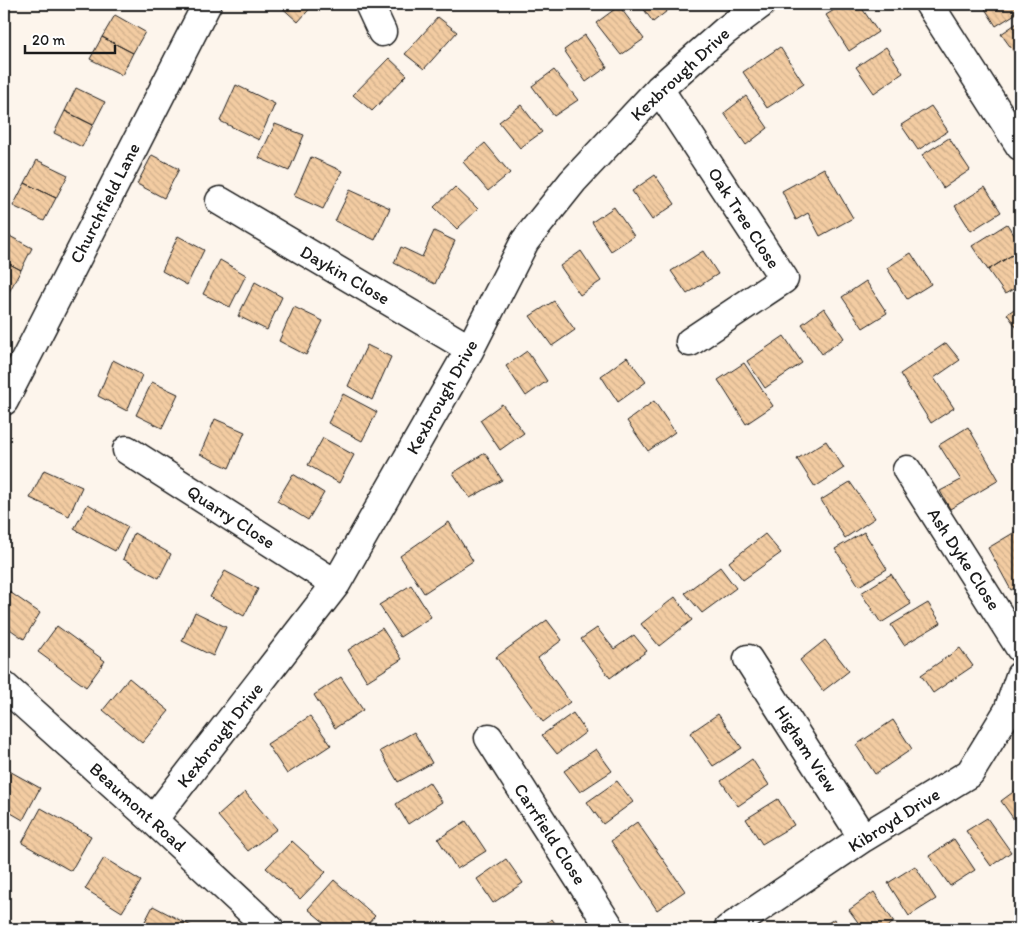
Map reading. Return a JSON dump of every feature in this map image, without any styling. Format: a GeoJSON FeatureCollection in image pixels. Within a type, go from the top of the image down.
{"type":"FeatureCollection","features":[{"type":"Feature","properties":{"kind":"street","name":"Churchfield Lane"},"geometry":{"type":"LineString","coordinates":[[4,401],[207,4]]}},
{"type":"Feature","properties":{"kind":"street"},"geometry":{"type":"LineString","coordinates":[[369,4],[382,32]]}},
{"type":"Feature","properties":{"kind":"street","name":"Kexbrough Drive"},"geometry":{"type":"LineString","coordinates":[[154,820],[336,584],[470,348],[525,241],[573,180],[659,89],[725,31],[761,4]]}},
{"type":"Feature","properties":{"kind":"street"},"geometry":{"type":"LineString","coordinates":[[928,4],[1020,146]]}},
{"type":"Feature","properties":{"kind":"street","name":"Oak Tree Close"},"geometry":{"type":"LineString","coordinates":[[659,89],[784,279],[690,342]]}},
{"type":"Feature","properties":{"kind":"street","name":"Daykin Close"},"geometry":{"type":"LineString","coordinates":[[220,201],[470,348]]}},
{"type":"Feature","properties":{"kind":"street","name":"Quarry Close"},"geometry":{"type":"LineString","coordinates":[[127,450],[336,584]]}},
{"type":"Feature","properties":{"kind":"street","name":"Ash Dyke Close"},"geometry":{"type":"LineString","coordinates":[[907,470],[1020,648]]}},
{"type":"Feature","properties":{"kind":"street","name":"Higham View"},"geometry":{"type":"LineString","coordinates":[[748,659],[863,838]]}},
{"type":"Feature","properties":{"kind":"street","name":"Kibroyd Drive"},"geometry":{"type":"LineString","coordinates":[[728,929],[863,838],[970,773],[1008,711],[1020,676]]}},
{"type":"Feature","properties":{"kind":"street","name":"Beaumont Road"},"geometry":{"type":"LineString","coordinates":[[4,686],[154,820],[270,929]]}},
{"type":"Feature","properties":{"kind":"street","name":"Carrfield Close"},"geometry":{"type":"LineString","coordinates":[[489,738],[611,929]]}},
{"type":"Feature","properties":{"kind":"building"},"geometry":{"type":"Polygon","coordinates":[[[278,4],[314,4],[298,22],[278,4]]]}},
{"type":"Feature","properties":{"kind":"building"},"geometry":{"type":"Polygon","coordinates":[[[640,4],[676,4],[653,22],[640,4]]]}},
{"type":"Feature","properties":{"kind":"building"},"geometry":{"type":"Polygon","coordinates":[[[844,4],[859,4],[878,32],[849,51],[826,15],[844,4]]]}},
{"type":"Feature","properties":{"kind":"building"},"geometry":{"type":"Polygon","coordinates":[[[982,4],[1020,4],[1020,11],[996,26],[982,4]]]}},
{"type":"Feature","properties":{"kind":"building"},"geometry":{"type":"Polygon","coordinates":[[[619,6],[644,39],[621,55],[596,23],[619,6]]]}},
{"type":"Feature","properties":{"kind":"building"},"geometry":{"type":"Polygon","coordinates":[[[115,15],[145,32],[133,53],[102,37],[115,15]]]}},
{"type":"Feature","properties":{"kind":"building"},"geometry":{"type":"Polygon","coordinates":[[[438,17],[457,32],[424,69],[405,54],[438,17]]]}},
{"type":"Feature","properties":{"kind":"building"},"geometry":{"type":"Polygon","coordinates":[[[1020,21],[1020,60],[1001,34],[1020,21]]]}},
{"type":"Feature","properties":{"kind":"building"},"geometry":{"type":"Polygon","coordinates":[[[585,35],[607,67],[586,82],[564,50],[585,35]]]}},
{"type":"Feature","properties":{"kind":"building"},"geometry":{"type":"Polygon","coordinates":[[[102,37],[133,53],[122,75],[90,59],[102,37]]]}},
{"type":"Feature","properties":{"kind":"building"},"geometry":{"type":"Polygon","coordinates":[[[780,47],[804,84],[767,108],[743,72],[780,47]]]}},
{"type":"Feature","properties":{"kind":"building"},"geometry":{"type":"Polygon","coordinates":[[[886,47],[903,73],[874,93],[856,67],[886,47]]]}},
{"type":"Feature","properties":{"kind":"building"},"geometry":{"type":"Polygon","coordinates":[[[389,58],[407,75],[372,111],[353,95],[389,58]]]}},
{"type":"Feature","properties":{"kind":"building"},"geometry":{"type":"Polygon","coordinates":[[[554,70],[578,100],[554,116],[532,86],[554,70]]]}},
{"type":"Feature","properties":{"kind":"building"},"geometry":{"type":"Polygon","coordinates":[[[236,85],[275,104],[259,140],[220,121],[236,85]]]}},
{"type":"Feature","properties":{"kind":"building"},"geometry":{"type":"Polygon","coordinates":[[[76,88],[105,102],[93,125],[65,111],[76,88]]]}},
{"type":"Feature","properties":{"kind":"building"},"geometry":{"type":"Polygon","coordinates":[[[746,96],[768,128],[746,145],[724,113],[746,96]]]}},
{"type":"Feature","properties":{"kind":"building"},"geometry":{"type":"Polygon","coordinates":[[[521,105],[542,132],[520,148],[499,122],[521,105]]]}},
{"type":"Feature","properties":{"kind":"building"},"geometry":{"type":"Polygon","coordinates":[[[931,106],[948,131],[918,150],[901,125],[931,106]]]}},
{"type":"Feature","properties":{"kind":"building"},"geometry":{"type":"Polygon","coordinates":[[[65,111],[93,125],[82,147],[54,133],[65,111]]]}},
{"type":"Feature","properties":{"kind":"building"},"geometry":{"type":"Polygon","coordinates":[[[275,124],[304,135],[289,171],[259,158],[275,124]]]}},
{"type":"Feature","properties":{"kind":"building"},"geometry":{"type":"Polygon","coordinates":[[[949,138],[970,170],[943,188],[922,155],[949,138]]]}},
{"type":"Feature","properties":{"kind":"building"},"geometry":{"type":"Polygon","coordinates":[[[485,143],[510,173],[488,191],[463,162],[485,143]]]}},
{"type":"Feature","properties":{"kind":"building"},"geometry":{"type":"Polygon","coordinates":[[[152,155],[179,169],[164,198],[137,184],[152,155]]]}},
{"type":"Feature","properties":{"kind":"building"},"geometry":{"type":"Polygon","coordinates":[[[311,157],[342,171],[323,209],[294,196],[311,157]]]}},
{"type":"Feature","properties":{"kind":"building"},"geometry":{"type":"Polygon","coordinates":[[[37,160],[68,175],[56,198],[25,183],[37,160]]]}},
{"type":"Feature","properties":{"kind":"building"},"geometry":{"type":"Polygon","coordinates":[[[824,168],[853,218],[820,236],[808,213],[796,220],[782,191],[824,168]]]}},
{"type":"Feature","properties":{"kind":"building"},"geometry":{"type":"Polygon","coordinates":[[[655,175],[675,204],[652,220],[632,191],[655,175]]]}},
{"type":"Feature","properties":{"kind":"building"},"geometry":{"type":"Polygon","coordinates":[[[25,183],[56,198],[44,221],[13,206],[25,183]]]}},
{"type":"Feature","properties":{"kind":"building"},"geometry":{"type":"Polygon","coordinates":[[[455,187],[478,209],[457,229],[434,207],[455,187]]]}},
{"type":"Feature","properties":{"kind":"building"},"geometry":{"type":"Polygon","coordinates":[[[985,187],[1001,212],[971,231],[955,206],[985,187]]]}},
{"type":"Feature","properties":{"kind":"building"},"geometry":{"type":"Polygon","coordinates":[[[350,190],[390,208],[375,240],[335,221],[350,190]]]}},
{"type":"Feature","properties":{"kind":"building"},"geometry":{"type":"Polygon","coordinates":[[[614,207],[634,236],[611,251],[592,222],[614,207]]]}},
{"type":"Feature","properties":{"kind":"building"},"geometry":{"type":"Polygon","coordinates":[[[1007,224],[1020,244],[1020,250],[988,270],[972,246],[1007,224]]]}},
{"type":"Feature","properties":{"kind":"building"},"geometry":{"type":"Polygon","coordinates":[[[434,231],[455,241],[435,284],[394,263],[401,247],[422,257],[434,231]]]}},
{"type":"Feature","properties":{"kind":"building"},"geometry":{"type":"Polygon","coordinates":[[[4,233],[32,248],[21,270],[4,261],[4,233]]]}},
{"type":"Feature","properties":{"kind":"building"},"geometry":{"type":"Polygon","coordinates":[[[178,236],[204,250],[187,285],[162,271],[178,236]]]}},
{"type":"Feature","properties":{"kind":"building"},"geometry":{"type":"Polygon","coordinates":[[[1020,250],[1020,285],[1005,294],[988,270],[1020,250]]]}},
{"type":"Feature","properties":{"kind":"building"},"geometry":{"type":"Polygon","coordinates":[[[581,251],[601,281],[580,295],[560,266],[581,251]]]}},
{"type":"Feature","properties":{"kind":"building"},"geometry":{"type":"Polygon","coordinates":[[[703,251],[718,274],[687,294],[671,271],[703,251]]]}},
{"type":"Feature","properties":{"kind":"building"},"geometry":{"type":"Polygon","coordinates":[[[911,253],[931,284],[907,299],[887,268],[911,253]]]}},
{"type":"Feature","properties":{"kind":"building"},"geometry":{"type":"Polygon","coordinates":[[[220,260],[246,275],[230,307],[203,294],[220,260]]]}},
{"type":"Feature","properties":{"kind":"building"},"geometry":{"type":"Polygon","coordinates":[[[4,261],[21,270],[9,292],[4,289],[4,261]]]}},
{"type":"Feature","properties":{"kind":"building"},"geometry":{"type":"Polygon","coordinates":[[[866,281],[887,313],[863,328],[842,297],[866,281]]]}},
{"type":"Feature","properties":{"kind":"building"},"geometry":{"type":"Polygon","coordinates":[[[255,282],[282,297],[267,330],[238,316],[255,282]]]}},
{"type":"Feature","properties":{"kind":"building"},"geometry":{"type":"Polygon","coordinates":[[[554,301],[575,330],[552,346],[530,316],[554,301]]]}},
{"type":"Feature","properties":{"kind":"building"},"geometry":{"type":"Polygon","coordinates":[[[1020,305],[1020,326],[1017,328],[1007,314],[1020,305]]]}},
{"type":"Feature","properties":{"kind":"building"},"geometry":{"type":"Polygon","coordinates":[[[294,307],[323,321],[306,355],[279,341],[294,307]]]}},
{"type":"Feature","properties":{"kind":"building"},"geometry":{"type":"Polygon","coordinates":[[[824,308],[844,338],[822,354],[802,324],[824,308]]]}},
{"type":"Feature","properties":{"kind":"building"},"geometry":{"type":"Polygon","coordinates":[[[784,336],[802,363],[765,388],[747,361],[784,336]]]}},
{"type":"Feature","properties":{"kind":"building"},"geometry":{"type":"Polygon","coordinates":[[[946,343],[960,360],[934,378],[954,408],[931,423],[900,374],[946,343]]]}},
{"type":"Feature","properties":{"kind":"building"},"geometry":{"type":"Polygon","coordinates":[[[367,345],[391,357],[372,400],[348,386],[367,345]]]}},
{"type":"Feature","properties":{"kind":"building"},"geometry":{"type":"Polygon","coordinates":[[[527,351],[547,381],[526,396],[506,366],[527,351]]]}},
{"type":"Feature","properties":{"kind":"building"},"geometry":{"type":"Polygon","coordinates":[[[627,357],[646,382],[618,402],[601,376],[627,357]]]}},
{"type":"Feature","properties":{"kind":"building"},"geometry":{"type":"Polygon","coordinates":[[[113,360],[142,375],[127,411],[98,396],[113,360]]]}},
{"type":"Feature","properties":{"kind":"building"},"geometry":{"type":"Polygon","coordinates":[[[744,363],[773,406],[746,424],[718,380],[744,363]]]}},
{"type":"Feature","properties":{"kind":"building"},"geometry":{"type":"Polygon","coordinates":[[[152,382],[178,394],[162,428],[136,415],[152,382]]]}},
{"type":"Feature","properties":{"kind":"building"},"geometry":{"type":"Polygon","coordinates":[[[343,394],[377,412],[362,441],[328,423],[343,394]]]}},
{"type":"Feature","properties":{"kind":"building"},"geometry":{"type":"Polygon","coordinates":[[[654,401],[675,432],[648,451],[627,421],[654,401]]]}},
{"type":"Feature","properties":{"kind":"building"},"geometry":{"type":"Polygon","coordinates":[[[502,404],[524,433],[500,450],[480,420],[502,404]]]}},
{"type":"Feature","properties":{"kind":"building"},"geometry":{"type":"Polygon","coordinates":[[[215,419],[245,432],[229,468],[200,454],[215,419]]]}},
{"type":"Feature","properties":{"kind":"building"},"geometry":{"type":"Polygon","coordinates":[[[968,427],[999,480],[950,509],[940,491],[961,480],[939,445],[968,427]]]}},
{"type":"Feature","properties":{"kind":"building"},"geometry":{"type":"Polygon","coordinates":[[[323,438],[354,455],[339,483],[308,465],[323,438]]]}},
{"type":"Feature","properties":{"kind":"building"},"geometry":{"type":"Polygon","coordinates":[[[826,441],[844,468],[815,487],[797,459],[826,441]]]}},
{"type":"Feature","properties":{"kind":"building"},"geometry":{"type":"Polygon","coordinates":[[[485,453],[502,480],[470,498],[453,473],[485,453]]]}},
{"type":"Feature","properties":{"kind":"building"},"geometry":{"type":"Polygon","coordinates":[[[44,470],[82,487],[69,516],[30,498],[44,470]]]}},
{"type":"Feature","properties":{"kind":"building"},"geometry":{"type":"Polygon","coordinates":[[[293,474],[324,493],[308,520],[277,501],[293,474]]]}},
{"type":"Feature","properties":{"kind":"building"},"geometry":{"type":"Polygon","coordinates":[[[850,482],[875,518],[845,538],[821,500],[850,482]]]}},
{"type":"Feature","properties":{"kind":"building"},"geometry":{"type":"Polygon","coordinates":[[[88,504],[128,527],[115,551],[74,529],[88,504]]]}},
{"type":"Feature","properties":{"kind":"building"},"geometry":{"type":"Polygon","coordinates":[[[449,522],[473,561],[424,593],[400,556],[449,522]]]}},
{"type":"Feature","properties":{"kind":"building"},"geometry":{"type":"Polygon","coordinates":[[[1020,529],[1020,585],[1011,590],[988,548],[1020,529]]]}},
{"type":"Feature","properties":{"kind":"building"},"geometry":{"type":"Polygon","coordinates":[[[864,532],[887,569],[859,586],[835,549],[864,532]]]}},
{"type":"Feature","properties":{"kind":"building"},"geometry":{"type":"Polygon","coordinates":[[[134,533],[171,554],[159,578],[123,559],[134,533]]]}},
{"type":"Feature","properties":{"kind":"building"},"geometry":{"type":"Polygon","coordinates":[[[765,534],[781,553],[743,580],[729,562],[765,534]]]}},
{"type":"Feature","properties":{"kind":"building"},"geometry":{"type":"Polygon","coordinates":[[[720,567],[736,588],[702,613],[685,593],[720,567]]]}},
{"type":"Feature","properties":{"kind":"building"},"geometry":{"type":"Polygon","coordinates":[[[225,571],[258,589],[244,616],[210,597],[225,571]]]}},
{"type":"Feature","properties":{"kind":"building"},"geometry":{"type":"Polygon","coordinates":[[[891,574],[911,604],[881,623],[861,593],[891,574]]]}},
{"type":"Feature","properties":{"kind":"building"},"geometry":{"type":"Polygon","coordinates":[[[411,585],[431,617],[400,637],[379,605],[411,585]]]}},
{"type":"Feature","properties":{"kind":"building"},"geometry":{"type":"Polygon","coordinates":[[[4,588],[40,613],[24,639],[4,625],[4,588]]]}},
{"type":"Feature","properties":{"kind":"building"},"geometry":{"type":"Polygon","coordinates":[[[675,597],[692,620],[659,646],[641,624],[675,597]]]}},
{"type":"Feature","properties":{"kind":"building"},"geometry":{"type":"Polygon","coordinates":[[[928,603],[941,623],[904,645],[891,625],[928,603]]]}},
{"type":"Feature","properties":{"kind":"building"},"geometry":{"type":"Polygon","coordinates":[[[195,612],[226,627],[213,656],[182,641],[195,612]]]}},
{"type":"Feature","properties":{"kind":"building"},"geometry":{"type":"Polygon","coordinates":[[[547,620],[562,640],[538,658],[570,702],[543,722],[496,657],[547,620]]]}},
{"type":"Feature","properties":{"kind":"building"},"geometry":{"type":"Polygon","coordinates":[[[57,626],[105,661],[86,687],[38,652],[57,626]]]}},
{"type":"Feature","properties":{"kind":"building"},"geometry":{"type":"Polygon","coordinates":[[[382,628],[402,659],[367,681],[348,650],[382,628]]]}},
{"type":"Feature","properties":{"kind":"building"},"geometry":{"type":"Polygon","coordinates":[[[597,628],[614,649],[634,635],[647,651],[610,678],[581,639],[597,628]]]}},
{"type":"Feature","properties":{"kind":"building"},"geometry":{"type":"Polygon","coordinates":[[[825,640],[849,671],[823,691],[800,660],[825,640]]]}},
{"type":"Feature","properties":{"kind":"building"},"geometry":{"type":"Polygon","coordinates":[[[960,648],[973,666],[933,693],[921,675],[960,648]]]}},
{"type":"Feature","properties":{"kind":"building"},"geometry":{"type":"Polygon","coordinates":[[[341,677],[363,710],[335,728],[314,695],[341,677]]]}},
{"type":"Feature","properties":{"kind":"building"},"geometry":{"type":"Polygon","coordinates":[[[129,678],[169,711],[142,743],[103,710],[129,678]]]}},
{"type":"Feature","properties":{"kind":"building"},"geometry":{"type":"Polygon","coordinates":[[[573,713],[586,732],[557,754],[542,735],[573,713]]]}},
{"type":"Feature","properties":{"kind":"building"},"geometry":{"type":"Polygon","coordinates":[[[718,714],[742,748],[713,766],[690,733],[718,714]]]}},
{"type":"Feature","properties":{"kind":"building"},"geometry":{"type":"Polygon","coordinates":[[[310,716],[331,745],[287,774],[267,744],[310,716]]]}},
{"type":"Feature","properties":{"kind":"building"},"geometry":{"type":"Polygon","coordinates":[[[893,720],[912,749],[875,774],[856,745],[893,720]]]}},
{"type":"Feature","properties":{"kind":"building"},"geometry":{"type":"Polygon","coordinates":[[[414,732],[432,763],[398,782],[380,751],[414,732]]]}},
{"type":"Feature","properties":{"kind":"building"},"geometry":{"type":"Polygon","coordinates":[[[596,749],[612,771],[580,792],[564,771],[596,749]]]}},
{"type":"Feature","properties":{"kind":"building"},"geometry":{"type":"Polygon","coordinates":[[[752,759],[769,785],[738,806],[721,781],[752,759]]]}},
{"type":"Feature","properties":{"kind":"building"},"geometry":{"type":"Polygon","coordinates":[[[4,768],[40,788],[23,820],[4,809],[4,768]]]}},
{"type":"Feature","properties":{"kind":"building"},"geometry":{"type":"Polygon","coordinates":[[[617,781],[633,802],[603,824],[587,802],[617,781]]]}},
{"type":"Feature","properties":{"kind":"building"},"geometry":{"type":"Polygon","coordinates":[[[429,782],[442,802],[408,824],[396,804],[429,782]]]}},
{"type":"Feature","properties":{"kind":"building"},"geometry":{"type":"Polygon","coordinates":[[[1020,787],[1020,828],[1001,801],[1020,787]]]}},
{"type":"Feature","properties":{"kind":"building"},"geometry":{"type":"Polygon","coordinates":[[[245,792],[277,829],[248,851],[218,816],[245,792]]]}},
{"type":"Feature","properties":{"kind":"building"},"geometry":{"type":"Polygon","coordinates":[[[778,799],[794,825],[762,844],[746,819],[778,799]]]}},
{"type":"Feature","properties":{"kind":"building"},"geometry":{"type":"Polygon","coordinates":[[[41,808],[91,836],[71,871],[22,843],[41,808]]]}},
{"type":"Feature","properties":{"kind":"building"},"geometry":{"type":"Polygon","coordinates":[[[987,818],[1011,852],[991,866],[966,831],[987,818]]]}},
{"type":"Feature","properties":{"kind":"building"},"geometry":{"type":"Polygon","coordinates":[[[466,821],[486,851],[457,869],[438,839],[466,821]]]}},
{"type":"Feature","properties":{"kind":"building"},"geometry":{"type":"Polygon","coordinates":[[[637,822],[685,891],[657,910],[611,841],[637,822]]]}},
{"type":"Feature","properties":{"kind":"building"},"geometry":{"type":"Polygon","coordinates":[[[954,839],[975,870],[950,886],[929,856],[954,839]]]}},
{"type":"Feature","properties":{"kind":"building"},"geometry":{"type":"Polygon","coordinates":[[[292,841],[326,872],[300,899],[266,868],[292,841]]]}},
{"type":"Feature","properties":{"kind":"building"},"geometry":{"type":"Polygon","coordinates":[[[104,858],[141,881],[122,912],[85,889],[104,858]]]}},
{"type":"Feature","properties":{"kind":"building"},"geometry":{"type":"Polygon","coordinates":[[[506,859],[523,883],[493,903],[477,879],[506,859]]]}},
{"type":"Feature","properties":{"kind":"building"},"geometry":{"type":"Polygon","coordinates":[[[915,866],[936,899],[909,916],[888,883],[915,866]]]}},
{"type":"Feature","properties":{"kind":"building"},"geometry":{"type":"Polygon","coordinates":[[[334,880],[375,916],[363,929],[332,929],[308,909],[334,880]]]}},
{"type":"Feature","properties":{"kind":"building"},"geometry":{"type":"Polygon","coordinates":[[[874,892],[894,922],[884,929],[863,929],[849,910],[874,892]]]}},
{"type":"Feature","properties":{"kind":"building"},"geometry":{"type":"Polygon","coordinates":[[[153,906],[193,927],[192,929],[141,929],[153,906]]]}},
{"type":"Feature","properties":{"kind":"building"},"geometry":{"type":"Polygon","coordinates":[[[552,919],[559,929],[537,929],[552,919]]]}},
{"type":"Feature","properties":{"kind":"building"},"geometry":{"type":"Polygon","coordinates":[[[834,919],[841,929],[819,929],[834,919]]]}}]}
